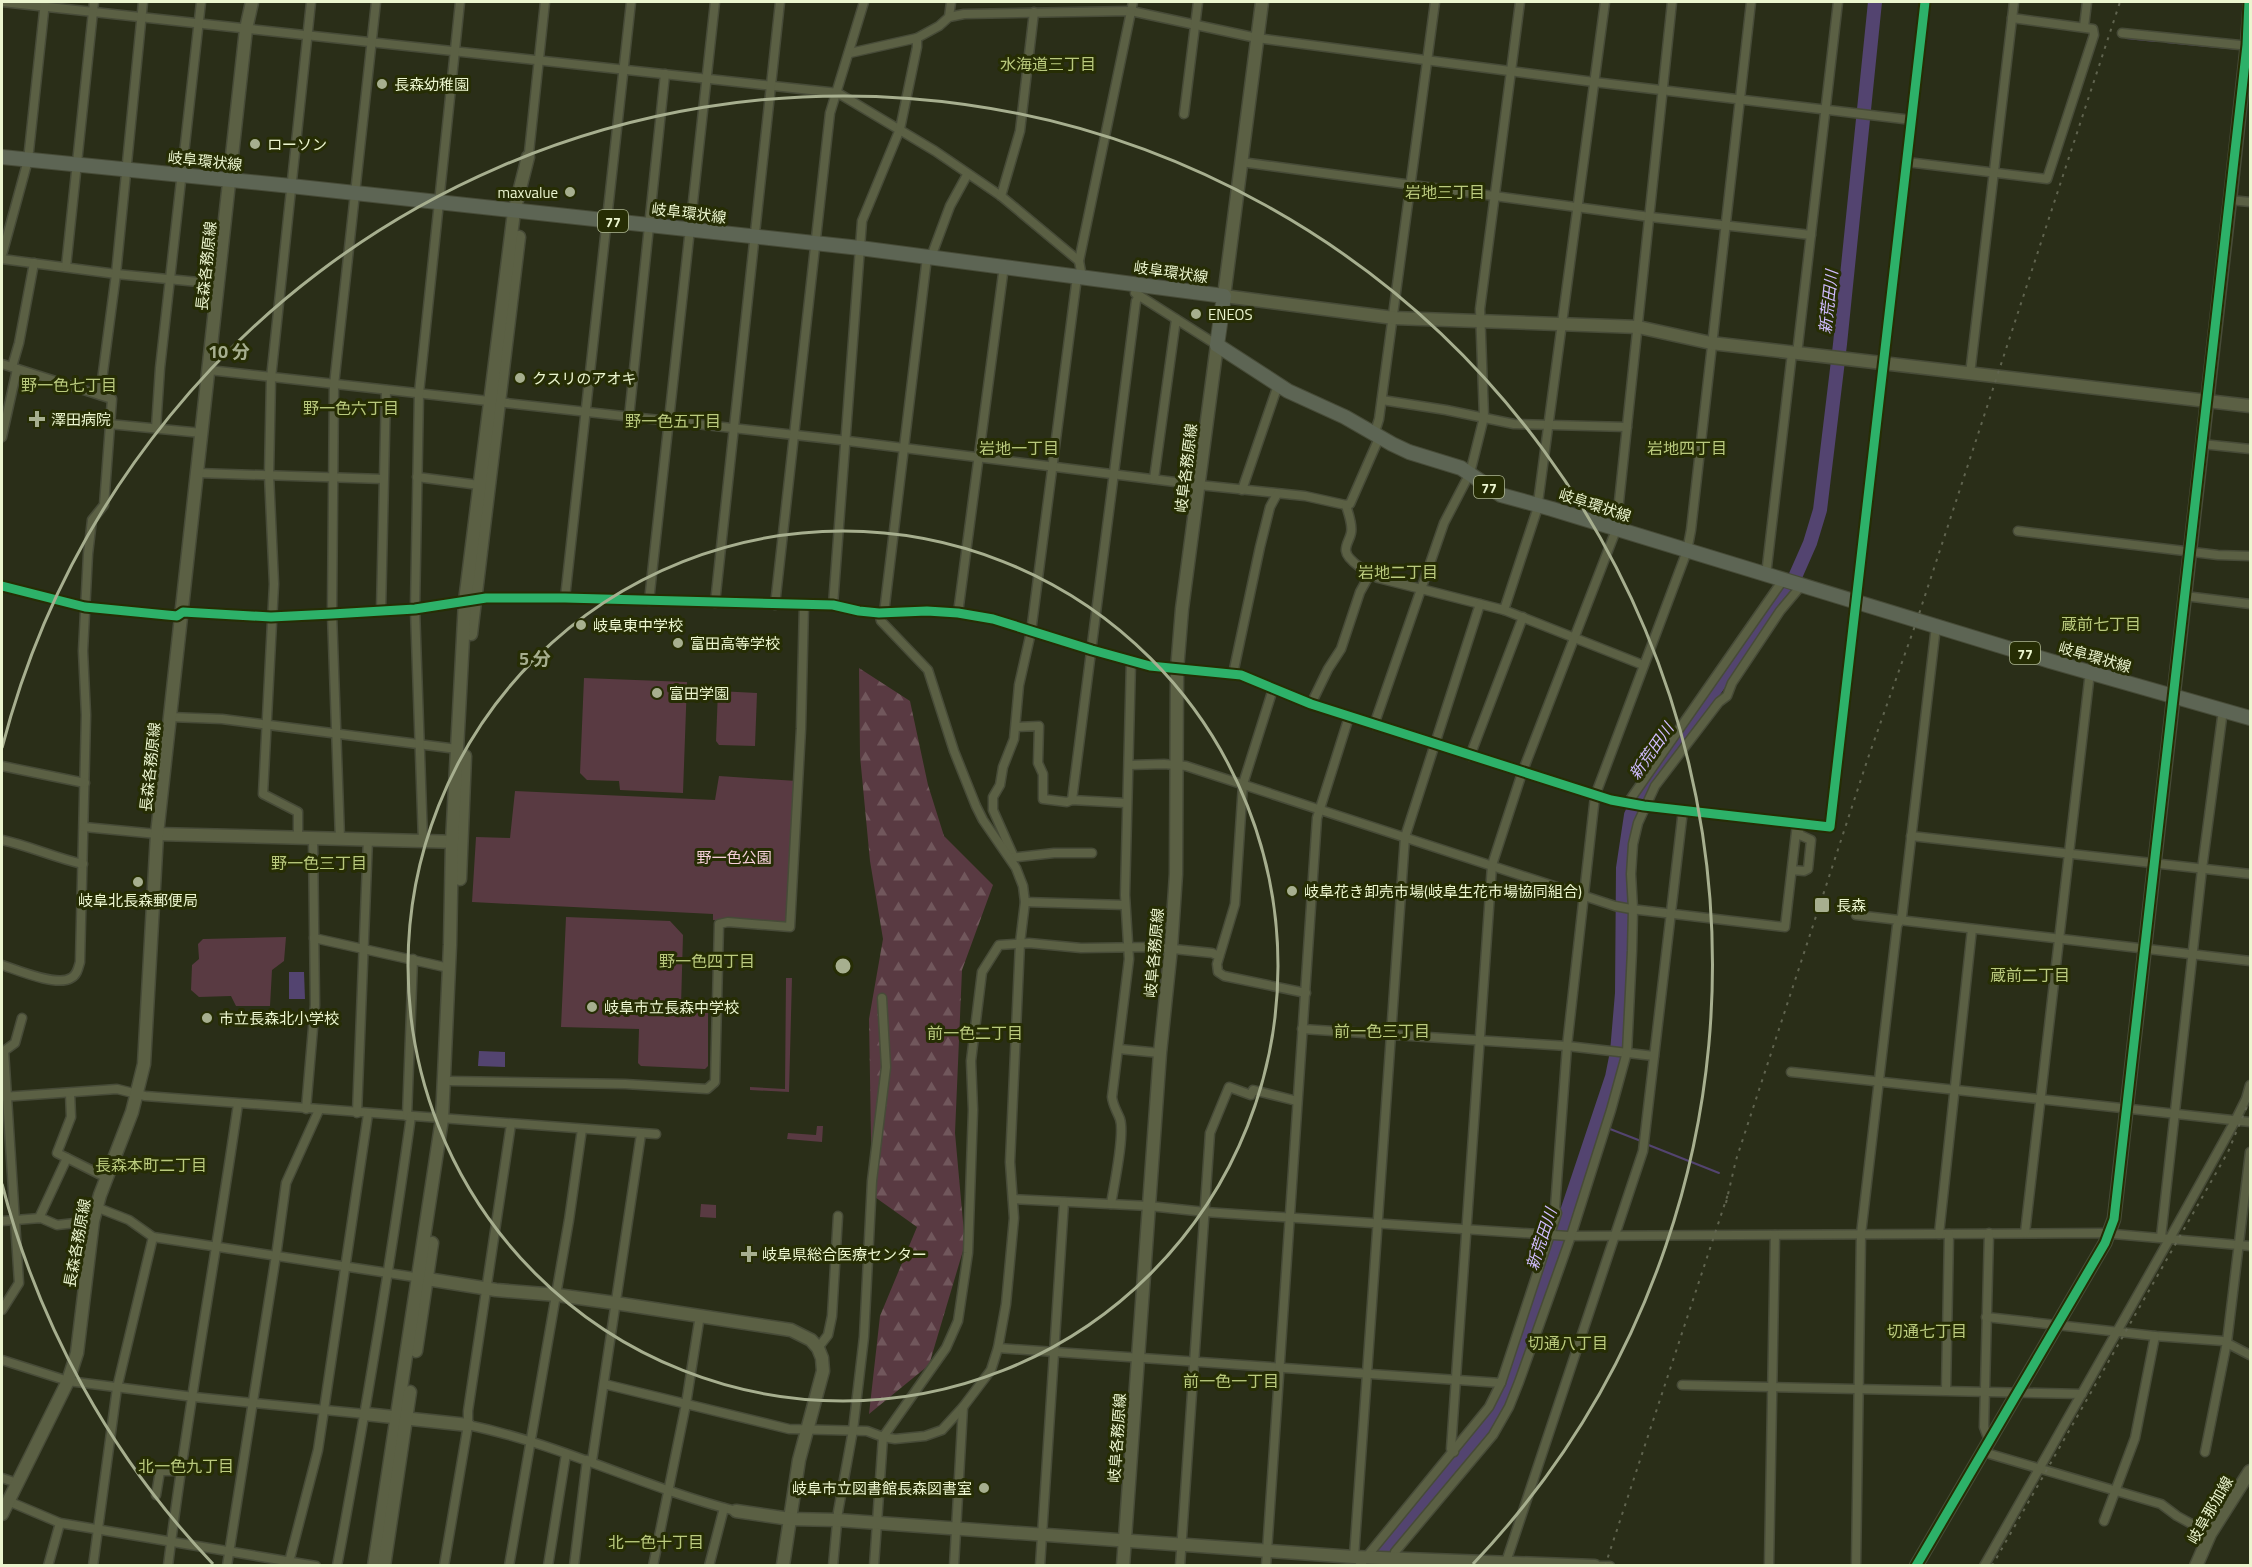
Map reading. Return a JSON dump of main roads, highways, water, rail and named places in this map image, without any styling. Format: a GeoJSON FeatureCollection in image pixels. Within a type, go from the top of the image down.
{"type":"FeatureCollection","features":[{"type":"Feature","properties":{"kind":"main road","name":"岐阜環状線"},"geometry":{"type":"LineString","coordinates":[[2,157],[860,248],[1224,296],[1217,345],[1278,385],[1346,417],[1409,452],[1461,468],[1501,495],[1857,603],[2250,718]]}},
{"type":"Feature","properties":{"kind":"waterway","name":"新荒田川"},"geometry":{"type":"LineString","coordinates":[[1373,1566],[1488,1424],[1500,1406],[1514,1370],[1612,1077],[1617,1052],[1622,993],[1623,868],[1631,815],[1645,788],[1795,577],[1810,543],[1820,510],[1840,344],[1875,2]]}},
{"type":"Feature","properties":{"kind":"waterway"},"geometry":{"type":"LineString","coordinates":[[2126,38],[2155,41]]}},
{"type":"Feature","properties":{"kind":"waterway"},"geometry":{"type":"LineString","coordinates":[[2166,42],[2239,49]]}},
{"type":"Feature","properties":{"kind":"waterway"},"geometry":{"type":"LineString","coordinates":[[1610,1129],[1641,1141]]}},
{"type":"Feature","properties":{"kind":"waterway"},"geometry":{"type":"LineString","coordinates":[[1646,1144],[1719,1173]]}},
{"type":"Feature","properties":{"kind":"railway"},"geometry":{"type":"LineString","coordinates":[[1726,1203],[1736,1160],[1868,758],[1917,620],[2120,2]]}},
{"type":"Feature","properties":{"kind":"railway"},"geometry":{"type":"LineString","coordinates":[[1992,1566],[2228,1152],[2250,1099]]}},
{"type":"Feature","properties":{"kind":"railway"},"geometry":{"type":"LineString","coordinates":[[1605,1566],[1728,1194]]}},
{"type":"Feature","properties":{"kind":"place","name":"長森幼稚園"},"geometry":{"type":"Point","coordinates":[382,84]}},
{"type":"Feature","properties":{"kind":"place","name":"ローソン"},"geometry":{"type":"Point","coordinates":[255,144]}},
{"type":"Feature","properties":{"kind":"place","name":"maxvalue"},"geometry":{"type":"Point","coordinates":[570,192]}},
{"type":"Feature","properties":{"kind":"place","name":"ENEOS"},"geometry":{"type":"Point","coordinates":[1196,314]}},
{"type":"Feature","properties":{"kind":"place","name":"クスリのアオキ"},"geometry":{"type":"Point","coordinates":[520,378]}},
{"type":"Feature","properties":{"kind":"place","name":"澤田病院"},"geometry":{"type":"Point","coordinates":[37,419]}},
{"type":"Feature","properties":{"kind":"place","name":"岐阜東中学校"},"geometry":{"type":"Point","coordinates":[581,625]}},
{"type":"Feature","properties":{"kind":"place","name":"富田高等学校"},"geometry":{"type":"Point","coordinates":[678,643]}},
{"type":"Feature","properties":{"kind":"place","name":"富田学園"},"geometry":{"type":"Point","coordinates":[657,693]}},
{"type":"Feature","properties":{"kind":"place","name":"岐阜北長森郵便局"},"geometry":{"type":"Point","coordinates":[138,882]}},
{"type":"Feature","properties":{"kind":"place","name":"岐阜花き卸売市場(岐阜生花市場協同組合)"},"geometry":{"type":"Point","coordinates":[1292,891]}},
{"type":"Feature","properties":{"kind":"place","name":"長森"},"geometry":{"type":"Point","coordinates":[1822,905]}},
{"type":"Feature","properties":{"kind":"place","name":"岐阜市立長森中学校"},"geometry":{"type":"Point","coordinates":[592,1007]}},
{"type":"Feature","properties":{"kind":"place","name":"市立長森北小学校"},"geometry":{"type":"Point","coordinates":[207,1018]}},
{"type":"Feature","properties":{"kind":"place","name":"岐阜県総合医療センター"},"geometry":{"type":"Point","coordinates":[749,1254]}},
{"type":"Feature","properties":{"kind":"place","name":"岐阜市立図書館長森図書室"},"geometry":{"type":"Point","coordinates":[984,1488]}},
{"type":"Feature","properties":{"kind":"district","name":"水海道三丁目"},"geometry":{"type":"Point","coordinates":[1048,64]}},
{"type":"Feature","properties":{"kind":"district","name":"岩地三丁目"},"geometry":{"type":"Point","coordinates":[1445,192]}},
{"type":"Feature","properties":{"kind":"district","name":"野一色七丁目"},"geometry":{"type":"Point","coordinates":[69,385]}},
{"type":"Feature","properties":{"kind":"district","name":"野一色六丁目"},"geometry":{"type":"Point","coordinates":[351,408]}},
{"type":"Feature","properties":{"kind":"district","name":"野一色五丁目"},"geometry":{"type":"Point","coordinates":[673,421]}},
{"type":"Feature","properties":{"kind":"district","name":"岩地一丁目"},"geometry":{"type":"Point","coordinates":[1019,448]}},
{"type":"Feature","properties":{"kind":"district","name":"岩地四丁目"},"geometry":{"type":"Point","coordinates":[1687,448]}},
{"type":"Feature","properties":{"kind":"district","name":"岩地二丁目"},"geometry":{"type":"Point","coordinates":[1398,572]}},
{"type":"Feature","properties":{"kind":"district","name":"蔵前七丁目"},"geometry":{"type":"Point","coordinates":[2101,624]}},
{"type":"Feature","properties":{"kind":"district","name":"野一色三丁目"},"geometry":{"type":"Point","coordinates":[319,863]}},
{"type":"Feature","properties":{"kind":"district","name":"野一色四丁目"},"geometry":{"type":"Point","coordinates":[707,961]}},
{"type":"Feature","properties":{"kind":"district","name":"蔵前二丁目"},"geometry":{"type":"Point","coordinates":[2030,975]}},
{"type":"Feature","properties":{"kind":"district","name":"前一色三丁目"},"geometry":{"type":"Point","coordinates":[1382,1031]}},
{"type":"Feature","properties":{"kind":"district","name":"前一色二丁目"},"geometry":{"type":"Point","coordinates":[975,1033]}},
{"type":"Feature","properties":{"kind":"district","name":"長森本町二丁目"},"geometry":{"type":"Point","coordinates":[151,1165]}},
{"type":"Feature","properties":{"kind":"district","name":"切通七丁目"},"geometry":{"type":"Point","coordinates":[1927,1331]}},
{"type":"Feature","properties":{"kind":"district","name":"切通八丁目"},"geometry":{"type":"Point","coordinates":[1568,1343]}},
{"type":"Feature","properties":{"kind":"district","name":"前一色一丁目"},"geometry":{"type":"Point","coordinates":[1231,1381]}},
{"type":"Feature","properties":{"kind":"district","name":"北一色九丁目"},"geometry":{"type":"Point","coordinates":[186,1466]}},
{"type":"Feature","properties":{"kind":"district","name":"北一色十丁目"},"geometry":{"type":"Point","coordinates":[656,1542]}},
{"type":"Feature","properties":{"kind":"park label","name":"野一色公園"},"geometry":{"type":"Point","coordinates":[734,857]}}]}
